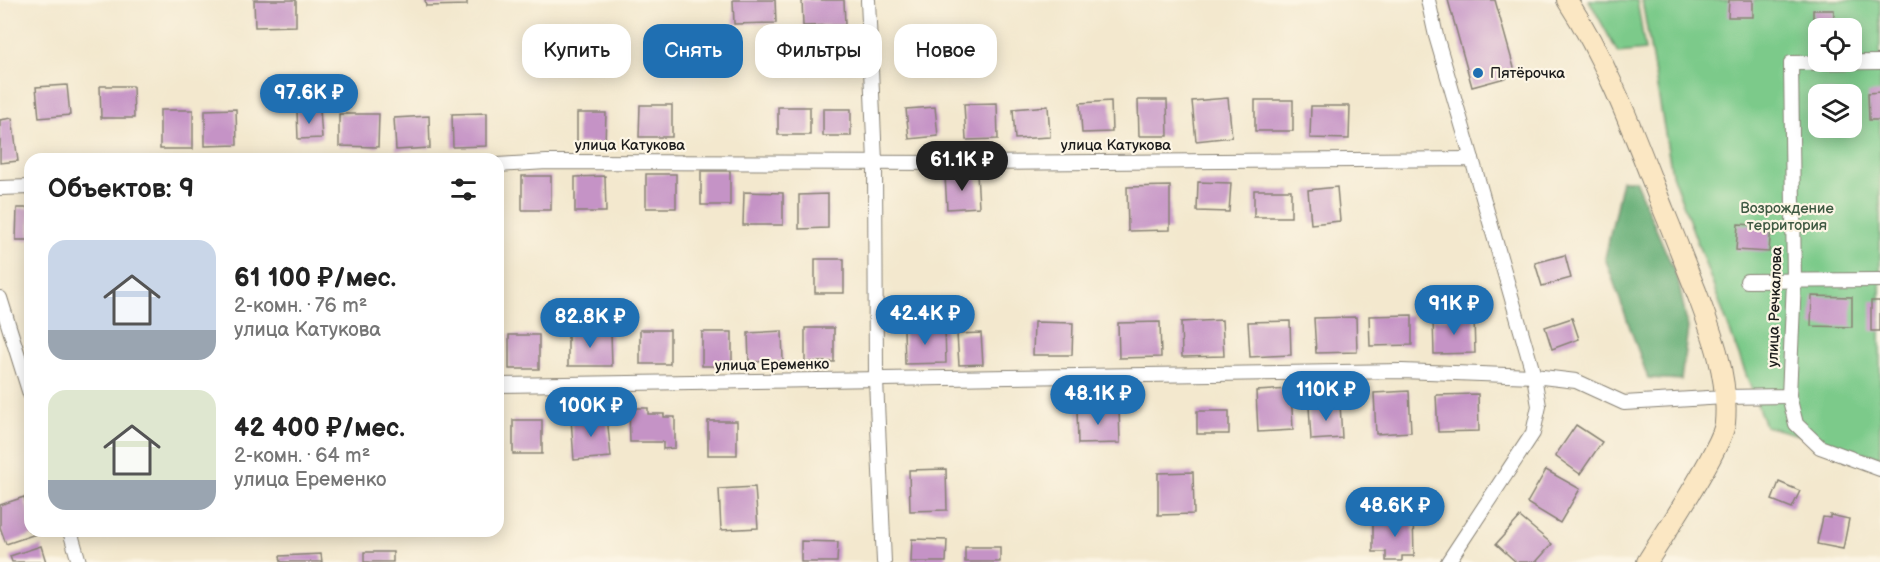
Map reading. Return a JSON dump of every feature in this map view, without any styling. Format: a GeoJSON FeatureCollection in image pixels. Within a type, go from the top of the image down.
{"type":"FeatureCollection","features":[{"type":"Feature","properties":{"kind":"main road"},"geometry":{"type":"LineString","coordinates":[[1567,0],[1619,99],[1705,316],[1725,385],[1725,425],[1717,446],[1647,562]]}},
{"type":"Feature","properties":{"kind":"street"},"geometry":{"type":"LineString","coordinates":[[868,0],[875,162],[876,380],[884,562]]}},
{"type":"Feature","properties":{"kind":"street"},"geometry":{"type":"LineString","coordinates":[[1428,0],[1436,36],[1534,376],[1539,406],[1533,433],[1448,562]]}},
{"type":"Feature","properties":{"kind":"street","name":"улица Речкалова"},"geometry":{"type":"LineString","coordinates":[[1880,62],[1791,63],[1794,281],[1789,396],[1796,423],[1820,447],[1880,469]]}},
{"type":"Feature","properties":{"kind":"street","name":"улица Катукова"},"geometry":{"type":"LineString","coordinates":[[504,165],[547,162],[975,163],[1472,159]]}},
{"type":"Feature","properties":{"kind":"street"},"geometry":{"type":"LineString","coordinates":[[0,188],[24,187]]}},
{"type":"Feature","properties":{"kind":"street"},"geometry":{"type":"LineString","coordinates":[[1747,281],[1880,280]]}},
{"type":"Feature","properties":{"kind":"street"},"geometry":{"type":"LineString","coordinates":[[0,297],[24,375]]}},
{"type":"Feature","properties":{"kind":"street","name":"улица Еременко"},"geometry":{"type":"LineString","coordinates":[[504,385],[1402,371],[1534,376],[1576,381],[1624,403],[1725,397]]}},
{"type":"Feature","properties":{"kind":"street"},"geometry":{"type":"LineString","coordinates":[[1725,397],[1789,396]]}},
{"type":"Feature","properties":{"kind":"street"},"geometry":{"type":"LineString","coordinates":[[72,537],[79,562]]}},
{"type":"Feature","properties":{"kind":"green space"},"geometry":{"type":"Polygon","coordinates":[[[1589,0],[1637,0],[1645,50],[1618,53],[1589,0]]]}},
{"type":"Feature","properties":{"kind":"green space","name":"Возрождение территория"},"geometry":{"type":"Polygon","coordinates":[[[1642,0],[1880,0],[1880,457],[1765,426],[1672,174],[1642,0]]]}},
{"type":"Feature","properties":{"kind":"green space"},"geometry":{"type":"Polygon","coordinates":[[[1622,180],[1635,180],[1678,280],[1688,328],[1681,380],[1648,378],[1605,258],[1622,180]]]}},
{"type":"Feature","properties":{"kind":"building"},"geometry":{"type":"Polygon","coordinates":[[[254,0],[296,0],[296,26],[255,27],[254,0]]]}},
{"type":"Feature","properties":{"kind":"building"},"geometry":{"type":"Polygon","coordinates":[[[425,0],[467,0],[467,5],[426,6],[425,0]]]}},
{"type":"Feature","properties":{"kind":"building"},"geometry":{"type":"Polygon","coordinates":[[[733,0],[775,0],[776,23],[734,24],[733,0]]]}},
{"type":"Feature","properties":{"kind":"building"},"geometry":{"type":"Polygon","coordinates":[[[802,0],[844,0],[845,24],[803,24],[802,0]]]}},
{"type":"Feature","properties":{"kind":"building"},"geometry":{"type":"Polygon","coordinates":[[[1448,0],[1495,0],[1516,75],[1472,87],[1448,0]]]}},
{"type":"Feature","properties":{"kind":"building"},"geometry":{"type":"Polygon","coordinates":[[[1729,0],[1753,0],[1753,17],[1728,17],[1729,0]]]}},
{"type":"Feature","properties":{"kind":"building"},"geometry":{"type":"Polygon","coordinates":[[[1813,10],[1834,10],[1834,18],[1813,18],[1813,10]]]}},
{"type":"Feature","properties":{"kind":"building"},"geometry":{"type":"Polygon","coordinates":[[[67,85],[70,115],[39,118],[36,87],[67,85]]]}},
{"type":"Feature","properties":{"kind":"building"},"geometry":{"type":"Polygon","coordinates":[[[100,86],[133,86],[134,118],[101,118],[100,86]]]}},
{"type":"Feature","properties":{"kind":"building"},"geometry":{"type":"Polygon","coordinates":[[[1880,92],[1880,120],[1869,120],[1868,93],[1880,92]]]}},
{"type":"Feature","properties":{"kind":"building"},"geometry":{"type":"Polygon","coordinates":[[[1228,98],[1232,137],[1196,141],[1192,101],[1228,98]]]}},
{"type":"Feature","properties":{"kind":"building"},"geometry":{"type":"Polygon","coordinates":[[[1138,100],[1167,100],[1168,136],[1139,136],[1138,100]]]}},
{"type":"Feature","properties":{"kind":"building"},"geometry":{"type":"Polygon","coordinates":[[[1255,100],[1293,100],[1293,131],[1255,131],[1255,100]]]}},
{"type":"Feature","properties":{"kind":"building"},"geometry":{"type":"Polygon","coordinates":[[[1111,101],[1112,132],[1082,133],[1080,103],[1111,101]]]}},
{"type":"Feature","properties":{"kind":"building"},"geometry":{"type":"Polygon","coordinates":[[[997,103],[998,139],[966,140],[964,104],[997,103]]]}},
{"type":"Feature","properties":{"kind":"building"},"geometry":{"type":"Polygon","coordinates":[[[640,105],[672,105],[672,137],[639,137],[640,105]]]}},
{"type":"Feature","properties":{"kind":"building"},"geometry":{"type":"Polygon","coordinates":[[[1048,106],[1050,137],[1015,139],[1013,109],[1048,106]]]}},
{"type":"Feature","properties":{"kind":"building"},"geometry":{"type":"Polygon","coordinates":[[[1311,106],[1350,106],[1349,139],[1310,138],[1311,106]]]}},
{"type":"Feature","properties":{"kind":"building"},"geometry":{"type":"Polygon","coordinates":[[[778,107],[810,107],[810,135],[778,135],[778,107]]]}},
{"type":"Feature","properties":{"kind":"building"},"geometry":{"type":"Polygon","coordinates":[[[935,107],[938,136],[909,139],[906,109],[935,107]]]}},
{"type":"Feature","properties":{"kind":"building"},"geometry":{"type":"Polygon","coordinates":[[[236,109],[237,145],[205,146],[205,110],[236,109]]]}},
{"type":"Feature","properties":{"kind":"building"},"geometry":{"type":"Polygon","coordinates":[[[823,109],[851,109],[851,136],[823,136],[823,109]]]}},
{"type":"Feature","properties":{"kind":"building"},"geometry":{"type":"Polygon","coordinates":[[[160,110],[193,110],[193,149],[160,149],[160,110]]]}},
{"type":"Feature","properties":{"kind":"building"},"geometry":{"type":"Polygon","coordinates":[[[320,110],[322,138],[298,139],[297,111],[320,110]]]}},
{"type":"Feature","properties":{"kind":"building"},"geometry":{"type":"Polygon","coordinates":[[[487,113],[487,146],[453,147],[452,114],[487,113]]]}},
{"type":"Feature","properties":{"kind":"building"},"geometry":{"type":"Polygon","coordinates":[[[577,113],[606,113],[605,143],[577,143],[577,113]]]}},
{"type":"Feature","properties":{"kind":"building"},"geometry":{"type":"Polygon","coordinates":[[[339,114],[379,114],[378,147],[339,146],[339,114]]]}},
{"type":"Feature","properties":{"kind":"building"},"geometry":{"type":"Polygon","coordinates":[[[429,116],[430,148],[396,150],[394,118],[429,116]]]}},
{"type":"Feature","properties":{"kind":"building"},"geometry":{"type":"Polygon","coordinates":[[[12,118],[18,161],[0,163],[0,120],[12,118]]]}},
{"type":"Feature","properties":{"kind":"building"},"geometry":{"type":"Polygon","coordinates":[[[701,171],[730,171],[730,205],[701,205],[701,171]]]}},
{"type":"Feature","properties":{"kind":"building"},"geometry":{"type":"Polygon","coordinates":[[[646,174],[676,174],[676,208],[646,208],[646,174]]]}},
{"type":"Feature","properties":{"kind":"building"},"geometry":{"type":"Polygon","coordinates":[[[977,174],[979,207],[947,209],[945,176],[977,174]]]}},
{"type":"Feature","properties":{"kind":"building"},"geometry":{"type":"Polygon","coordinates":[[[522,176],[551,176],[551,210],[522,210],[522,176]]]}},
{"type":"Feature","properties":{"kind":"building"},"geometry":{"type":"Polygon","coordinates":[[[605,176],[606,212],[575,212],[575,177],[605,176]]]}},
{"type":"Feature","properties":{"kind":"building"},"geometry":{"type":"Polygon","coordinates":[[[1198,182],[1231,183],[1229,212],[1197,211],[1198,182]]]}},
{"type":"Feature","properties":{"kind":"building"},"geometry":{"type":"Polygon","coordinates":[[[1170,186],[1170,230],[1128,231],[1127,187],[1170,186]]]}},
{"type":"Feature","properties":{"kind":"building"},"geometry":{"type":"Polygon","coordinates":[[[1337,187],[1340,221],[1311,224],[1308,190],[1337,187]]]}},
{"type":"Feature","properties":{"kind":"building"},"geometry":{"type":"Polygon","coordinates":[[[1254,190],[1291,190],[1291,217],[1254,217],[1254,190]]]}},
{"type":"Feature","properties":{"kind":"building"},"geometry":{"type":"Polygon","coordinates":[[[744,192],[783,193],[783,225],[743,225],[744,192]]]}},
{"type":"Feature","properties":{"kind":"building"},"geometry":{"type":"Polygon","coordinates":[[[828,194],[828,228],[799,229],[799,195],[828,194]]]}},
{"type":"Feature","properties":{"kind":"building"},"geometry":{"type":"Polygon","coordinates":[[[17,208],[24,208],[24,240],[16,240],[17,208]]]}},
{"type":"Feature","properties":{"kind":"building"},"geometry":{"type":"Polygon","coordinates":[[[1738,224],[1771,226],[1769,252],[1736,250],[1738,224]]]}},
{"type":"Feature","properties":{"kind":"building"},"geometry":{"type":"Polygon","coordinates":[[[1565,255],[1571,278],[1542,286],[1535,263],[1565,255]]]}},
{"type":"Feature","properties":{"kind":"building"},"geometry":{"type":"Polygon","coordinates":[[[815,259],[844,259],[844,293],[815,293],[815,259]]]}},
{"type":"Feature","properties":{"kind":"building"},"geometry":{"type":"Polygon","coordinates":[[[1812,296],[1852,297],[1852,327],[1811,326],[1812,296]]]}},
{"type":"Feature","properties":{"kind":"building"},"geometry":{"type":"Polygon","coordinates":[[[1871,301],[1880,301],[1880,331],[1871,331],[1871,301]]]}},
{"type":"Feature","properties":{"kind":"building"},"geometry":{"type":"Polygon","coordinates":[[[1412,315],[1412,345],[1370,346],[1369,316],[1412,315]]]}},
{"type":"Feature","properties":{"kind":"building"},"geometry":{"type":"Polygon","coordinates":[[[1356,317],[1357,352],[1316,353],[1314,318],[1356,317]]]}},
{"type":"Feature","properties":{"kind":"building"},"geometry":{"type":"Polygon","coordinates":[[[1474,318],[1475,353],[1434,354],[1433,319],[1474,318]]]}},
{"type":"Feature","properties":{"kind":"building"},"geometry":{"type":"Polygon","coordinates":[[[1572,318],[1579,339],[1552,349],[1545,327],[1572,318]]]}},
{"type":"Feature","properties":{"kind":"building"},"geometry":{"type":"Polygon","coordinates":[[[1222,320],[1224,356],[1182,357],[1181,322],[1222,320]]]}},
{"type":"Feature","properties":{"kind":"building"},"geometry":{"type":"Polygon","coordinates":[[[1290,321],[1291,355],[1250,357],[1248,322],[1290,321]]]}},
{"type":"Feature","properties":{"kind":"building"},"geometry":{"type":"Polygon","coordinates":[[[1034,322],[1073,323],[1072,355],[1033,355],[1034,322]]]}},
{"type":"Feature","properties":{"kind":"building"},"geometry":{"type":"Polygon","coordinates":[[[1160,322],[1161,357],[1119,358],[1118,323],[1160,322]]]}},
{"type":"Feature","properties":{"kind":"building"},"geometry":{"type":"Polygon","coordinates":[[[805,328],[834,328],[834,362],[805,362],[805,328]]]}},
{"type":"Feature","properties":{"kind":"building"},"geometry":{"type":"Polygon","coordinates":[[[945,328],[946,363],[905,364],[904,329],[945,328]]]}},
{"type":"Feature","properties":{"kind":"building"},"geometry":{"type":"Polygon","coordinates":[[[640,330],[670,330],[670,364],[640,364],[640,330]]]}},
{"type":"Feature","properties":{"kind":"building"},"geometry":{"type":"Polygon","coordinates":[[[782,331],[783,361],[749,362],[748,333],[782,331]]]}},
{"type":"Feature","properties":{"kind":"building"},"geometry":{"type":"Polygon","coordinates":[[[568,332],[611,332],[612,366],[568,366],[568,332]]]}},
{"type":"Feature","properties":{"kind":"building"},"geometry":{"type":"Polygon","coordinates":[[[702,332],[732,332],[732,366],[702,366],[702,332]]]}},
{"type":"Feature","properties":{"kind":"building"},"geometry":{"type":"Polygon","coordinates":[[[981,333],[983,364],[959,365],[957,334],[981,333]]]}},
{"type":"Feature","properties":{"kind":"building"},"geometry":{"type":"Polygon","coordinates":[[[509,335],[539,335],[539,369],[509,369],[509,335]]]}},
{"type":"Feature","properties":{"kind":"building"},"geometry":{"type":"Polygon","coordinates":[[[1291,389],[1293,430],[1258,432],[1256,391],[1291,389]]]}},
{"type":"Feature","properties":{"kind":"building"},"geometry":{"type":"Polygon","coordinates":[[[1409,391],[1411,432],[1376,434],[1374,393],[1409,391]]]}},
{"type":"Feature","properties":{"kind":"building"},"geometry":{"type":"Polygon","coordinates":[[[1478,394],[1479,431],[1438,432],[1436,395],[1478,394]]]}},
{"type":"Feature","properties":{"kind":"building"},"geometry":{"type":"Polygon","coordinates":[[[1340,404],[1342,438],[1311,440],[1309,406],[1340,404]]]}},
{"type":"Feature","properties":{"kind":"building"},"geometry":{"type":"Polygon","coordinates":[[[629,408],[648,408],[648,414],[675,417],[675,448],[663,449],[663,442],[630,442],[629,408]]]}},
{"type":"Feature","properties":{"kind":"building"},"geometry":{"type":"Polygon","coordinates":[[[1119,408],[1120,443],[1078,444],[1077,409],[1119,408]]]}},
{"type":"Feature","properties":{"kind":"building"},"geometry":{"type":"Polygon","coordinates":[[[1197,411],[1229,411],[1229,434],[1197,434],[1197,411]]]}},
{"type":"Feature","properties":{"kind":"building"},"geometry":{"type":"Polygon","coordinates":[[[607,416],[611,457],[574,460],[571,419],[607,416]]]}},
{"type":"Feature","properties":{"kind":"building"},"geometry":{"type":"Polygon","coordinates":[[[513,420],[542,420],[542,454],[513,454],[513,420]]]}},
{"type":"Feature","properties":{"kind":"building"},"geometry":{"type":"Polygon","coordinates":[[[708,421],[737,421],[737,455],[708,455],[708,421]]]}},
{"type":"Feature","properties":{"kind":"building"},"geometry":{"type":"Polygon","coordinates":[[[1576,425],[1602,442],[1580,474],[1555,456],[1576,425]]]}},
{"type":"Feature","properties":{"kind":"building"},"geometry":{"type":"Polygon","coordinates":[[[946,469],[947,510],[910,511],[909,470],[946,469]]]}},
{"type":"Feature","properties":{"kind":"building"},"geometry":{"type":"Polygon","coordinates":[[[1546,470],[1580,489],[1560,523],[1527,503],[1546,470]]]}},
{"type":"Feature","properties":{"kind":"building"},"geometry":{"type":"Polygon","coordinates":[[[1193,472],[1194,514],[1158,515],[1158,473],[1193,472]]]}},
{"type":"Feature","properties":{"kind":"building"},"geometry":{"type":"Polygon","coordinates":[[[1779,482],[1800,491],[1792,508],[1772,500],[1779,482]]]}},
{"type":"Feature","properties":{"kind":"building"},"geometry":{"type":"Polygon","coordinates":[[[755,487],[758,528],[721,530],[719,489],[755,487]]]}},
{"type":"Feature","properties":{"kind":"building"},"geometry":{"type":"Polygon","coordinates":[[[24,497],[24,537],[27,537],[6,544],[0,527],[0,505],[24,497]]]}},
{"type":"Feature","properties":{"kind":"building"},"geometry":{"type":"Polygon","coordinates":[[[1400,514],[1413,514],[1414,556],[1402,556],[1402,561],[1386,561],[1386,552],[1373,552],[1373,521],[1400,520],[1400,514]]]}},
{"type":"Feature","properties":{"kind":"building"},"geometry":{"type":"Polygon","coordinates":[[[1830,515],[1849,519],[1843,549],[1817,544],[1823,517],[1830,518],[1830,515]]]}},
{"type":"Feature","properties":{"kind":"building"},"geometry":{"type":"Polygon","coordinates":[[[1520,517],[1552,544],[1536,562],[1516,562],[1496,544],[1520,517]]]}},
{"type":"Feature","properties":{"kind":"building"},"geometry":{"type":"Polygon","coordinates":[[[912,539],[947,540],[946,562],[911,562],[912,539]]]}},
{"type":"Feature","properties":{"kind":"building"},"geometry":{"type":"Polygon","coordinates":[[[801,541],[838,542],[837,562],[801,562],[801,541]]]}},
{"type":"Feature","properties":{"kind":"building"},"geometry":{"type":"Polygon","coordinates":[[[41,546],[46,562],[12,562],[10,556],[41,546]]]}},
{"type":"Feature","properties":{"kind":"building"},"geometry":{"type":"Polygon","coordinates":[[[965,547],[1000,547],[1000,562],[965,562],[965,547]]]}},
{"type":"Feature","properties":{"kind":"building"},"geometry":{"type":"Polygon","coordinates":[[[364,552],[393,552],[393,562],[364,562],[364,552]]]}},
{"type":"Feature","properties":{"kind":"building"},"geometry":{"type":"Polygon","coordinates":[[[321,554],[322,562],[281,562],[280,556],[321,554]]]}},
{"type":"Feature","properties":{"kind":"place","name":"Пятёрочка"},"geometry":{"type":"Point","coordinates":[1478,73]}}]}
